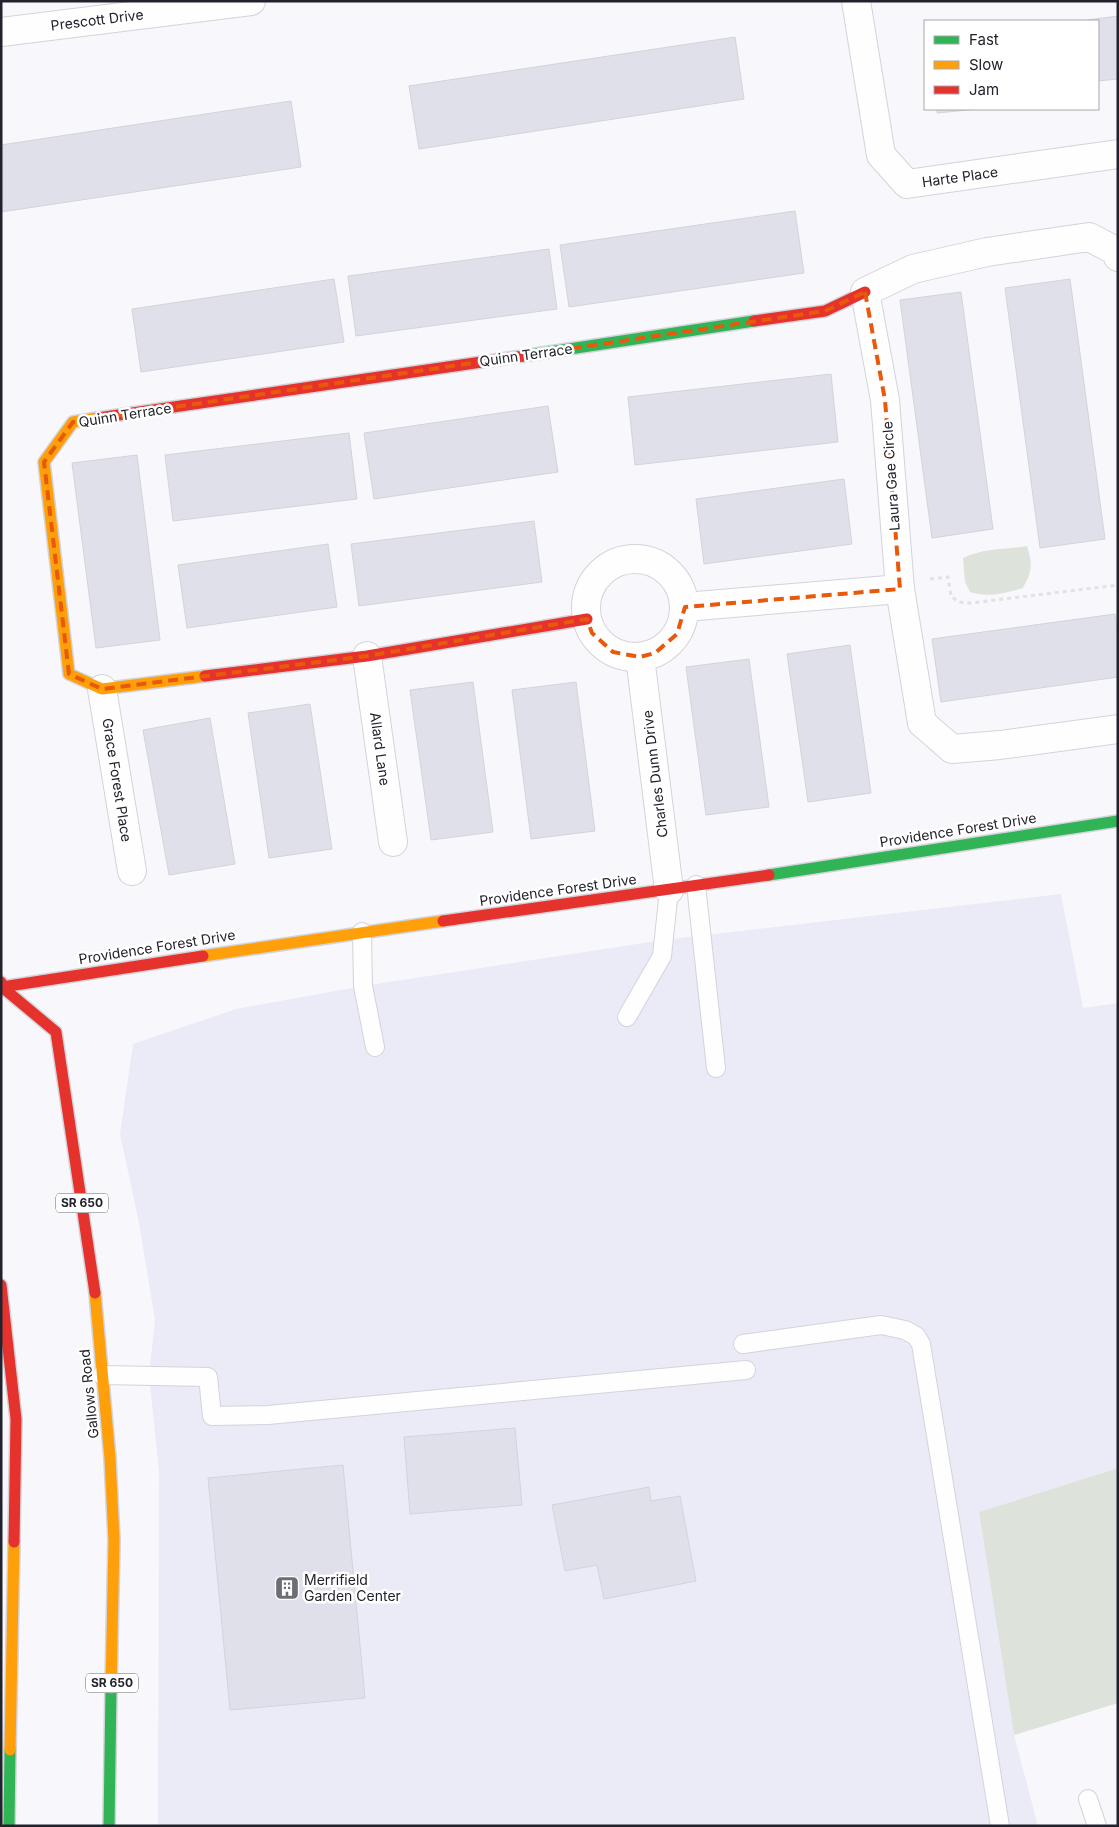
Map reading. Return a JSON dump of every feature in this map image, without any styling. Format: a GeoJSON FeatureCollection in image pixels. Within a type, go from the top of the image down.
{"type":"FeatureCollection","features":[{"type":"Feature","properties":{"kind":"street","name":"Prescott Drive"},"geometry":{"type":"LineString","coordinates":[[1,32],[252,1]]}},
{"type":"Feature","properties":{"kind":"street","name":"Harte Place"},"geometry":{"type":"LineString","coordinates":[[856,1],[881,155],[907,184],[1118,154]]}},
{"type":"Feature","properties":{"kind":"street"},"geometry":{"type":"LineString","coordinates":[[865,292],[922,267],[987,252],[1089,237],[1116,251],[1118,257]]}},
{"type":"Feature","properties":{"kind":"street","name":"Laura Gae Circle"},"geometry":{"type":"LineString","coordinates":[[865,292],[885,400],[899,586],[922,723],[952,749],[1000,745],[1118,729]]}},
{"type":"Feature","properties":{"kind":"street","name":"Quinn Terrace"},"geometry":{"type":"LineString","coordinates":[[102,689],[69,674],[44,462],[72,422],[825,311],[865,292]]}},
{"type":"Feature","properties":{"kind":"street"},"geometry":{"type":"LineString","coordinates":[[629,558],[645,559],[661,565],[674,576],[682,590],[685,607],[683,622],[677,634],[667,646],[655,653],[640,657],[626,657],[613,652],[601,644],[592,633],[587,619],[585,603],[590,587],[599,573],[613,563],[629,558]]}},
{"type":"Feature","properties":{"kind":"street"},"geometry":{"type":"LineString","coordinates":[[685,607],[899,586]]}},
{"type":"Feature","properties":{"kind":"street"},"geometry":{"type":"LineString","coordinates":[[102,689],[367,656],[587,619]]}},
{"type":"Feature","properties":{"kind":"street","name":"Allard Lane"},"geometry":{"type":"LineString","coordinates":[[367,656],[393,842]]}},
{"type":"Feature","properties":{"kind":"street","name":"Charles Dunn Drive"},"geometry":{"type":"LineString","coordinates":[[640,657],[669,890]]}},
{"type":"Feature","properties":{"kind":"street","name":"Grace Forest Place"},"geometry":{"type":"LineString","coordinates":[[102,689],[132,871]]}},
{"type":"Feature","properties":{"kind":"street","name":"Providence Forest Drive"},"geometry":{"type":"LineString","coordinates":[[2,986],[362,932],[669,890],[1118,821]]}},
{"type":"Feature","properties":{"kind":"street","name":"Gallows Road"},"geometry":{"type":"LineString","coordinates":[[2,986],[56,1032],[94,1286],[110,1458],[114,1540],[109,1826]]}},
{"type":"Feature","properties":{"kind":"street"},"geometry":{"type":"LineString","coordinates":[[1,1285],[16,1419],[9,1826]]}},
{"type":"Feature","properties":{"kind":"lane"},"geometry":{"type":"LineString","coordinates":[[696,886],[716,1068]]}},
{"type":"Feature","properties":{"kind":"lane"},"geometry":{"type":"LineString","coordinates":[[627,1016],[662,956],[669,890]]}},
{"type":"Feature","properties":{"kind":"lane"},"geometry":{"type":"LineString","coordinates":[[362,932],[364,986],[375,1047]]}},
{"type":"Feature","properties":{"kind":"lane"},"geometry":{"type":"LineString","coordinates":[[743,1344],[881,1325],[905,1330],[916,1336],[921,1344],[1000,1826]]}},
{"type":"Feature","properties":{"kind":"lane"},"geometry":{"type":"LineString","coordinates":[[102,1375],[208,1377],[212,1416],[268,1415],[746,1370]]}},
{"type":"Feature","properties":{"kind":"lane"},"geometry":{"type":"LineString","coordinates":[[1088,1799],[1097,1826]]}},
{"type":"Feature","properties":{"kind":"path"},"geometry":{"type":"LineString","coordinates":[[899,586],[948,577],[951,596],[958,602],[971,603],[1118,585]]}},
{"type":"Feature","properties":{"kind":"highlighted area"},"geometry":{"type":"Polygon","coordinates":[[[865,292],[885,400],[900,589],[685,607],[677,634],[655,653],[640,657],[613,652],[592,633],[587,619],[367,656],[102,689],[69,674],[44,462],[73,422],[825,311],[865,292]]]}},
{"type":"Feature","properties":{"kind":"shaded area"},"geometry":{"type":"Polygon","coordinates":[[[1027,546],[1031,568],[1023,588],[990,595],[970,592],[965,582],[963,558],[987,551],[1027,546]]]}},
{"type":"Feature","properties":{"kind":"shaded area","name":"Merrifield Garden Center"},"geometry":{"type":"Polygon","coordinates":[[[1061,894],[1083,1008],[1118,1003],[1118,1468],[979,1512],[1014,1735],[1038,1826],[158,1826],[159,1471],[149,1375],[155,1320],[139,1223],[120,1134],[133,1044],[236,1009],[363,986],[663,940],[1061,894]]]}},
{"type":"Feature","properties":{"kind":"shaded area"},"geometry":{"type":"Polygon","coordinates":[[[1118,1468],[1118,1703],[1014,1735],[979,1512],[1118,1468]]]}},
{"type":"Feature","properties":{"kind":"building"},"geometry":{"type":"Polygon","coordinates":[[[1118,16],[1118,79],[1099,81],[1099,20],[1087,20],[1118,16]]]}},
{"type":"Feature","properties":{"kind":"building"},"geometry":{"type":"Polygon","coordinates":[[[735,37],[744,99],[419,149],[409,86],[735,37]]]}},
{"type":"Feature","properties":{"kind":"building"},"geometry":{"type":"Polygon","coordinates":[[[291,101],[301,167],[1,212],[1,145],[291,101]]]}},
{"type":"Feature","properties":{"kind":"building"},"geometry":{"type":"Polygon","coordinates":[[[937,110],[968,110],[937,113],[937,110]]]}},
{"type":"Feature","properties":{"kind":"building"},"geometry":{"type":"Polygon","coordinates":[[[795,211],[804,273],[569,307],[560,245],[795,211]]]}},
{"type":"Feature","properties":{"kind":"building"},"geometry":{"type":"Polygon","coordinates":[[[549,249],[557,309],[356,336],[348,276],[549,249]]]}},
{"type":"Feature","properties":{"kind":"building"},"geometry":{"type":"Polygon","coordinates":[[[334,279],[344,342],[141,372],[132,309],[334,279]]]}},
{"type":"Feature","properties":{"kind":"building"},"geometry":{"type":"Polygon","coordinates":[[[1070,279],[1105,539],[1040,548],[1005,288],[1070,279]]]}},
{"type":"Feature","properties":{"kind":"building"},"geometry":{"type":"Polygon","coordinates":[[[961,292],[993,529],[932,538],[900,300],[961,292]]]}},
{"type":"Feature","properties":{"kind":"building"},"geometry":{"type":"Polygon","coordinates":[[[831,374],[838,442],[635,465],[628,397],[831,374]]]}},
{"type":"Feature","properties":{"kind":"building"},"geometry":{"type":"Polygon","coordinates":[[[548,406],[558,472],[374,499],[364,433],[548,406]]]}},
{"type":"Feature","properties":{"kind":"building"},"geometry":{"type":"Polygon","coordinates":[[[349,433],[357,499],[173,521],[165,455],[349,433]]]}},
{"type":"Feature","properties":{"kind":"building"},"geometry":{"type":"Polygon","coordinates":[[[137,455],[160,640],[96,648],[72,463],[137,455]]]}},
{"type":"Feature","properties":{"kind":"building"},"geometry":{"type":"Polygon","coordinates":[[[844,479],[852,544],[704,564],[696,499],[844,479]]]}},
{"type":"Feature","properties":{"kind":"building"},"geometry":{"type":"Polygon","coordinates":[[[534,521],[542,582],[359,606],[351,544],[534,521]]]}},
{"type":"Feature","properties":{"kind":"building"},"geometry":{"type":"Polygon","coordinates":[[[328,544],[337,607],[187,628],[178,565],[328,544]]]}},
{"type":"Feature","properties":{"kind":"building"},"geometry":{"type":"Polygon","coordinates":[[[1115,614],[1118,637],[1118,677],[941,702],[932,639],[1115,614]]]}},
{"type":"Feature","properties":{"kind":"building"},"geometry":{"type":"Polygon","coordinates":[[[850,645],[871,793],[808,802],[787,654],[850,645]]]}},
{"type":"Feature","properties":{"kind":"building"},"geometry":{"type":"Polygon","coordinates":[[[749,659],[769,807],[706,815],[686,667],[749,659]]]}},
{"type":"Feature","properties":{"kind":"building"},"geometry":{"type":"Polygon","coordinates":[[[473,682],[493,832],[431,840],[410,690],[473,682]]]}},
{"type":"Feature","properties":{"kind":"building"},"geometry":{"type":"Polygon","coordinates":[[[576,682],[595,831],[531,839],[512,690],[576,682]]]}},
{"type":"Feature","properties":{"kind":"building"},"geometry":{"type":"Polygon","coordinates":[[[310,704],[332,849],[269,858],[248,713],[310,704]]]}},
{"type":"Feature","properties":{"kind":"building"},"geometry":{"type":"Polygon","coordinates":[[[210,718],[235,864],[169,875],[143,730],[210,718]]]}},
{"type":"Feature","properties":{"kind":"building"},"geometry":{"type":"Polygon","coordinates":[[[515,1428],[522,1505],[410,1514],[404,1437],[515,1428]]]}},
{"type":"Feature","properties":{"kind":"building","name":"Merrifield Garden Center"},"geometry":{"type":"Polygon","coordinates":[[[343,1465],[365,1698],[230,1710],[208,1478],[343,1465]]]}},
{"type":"Feature","properties":{"kind":"building"},"geometry":{"type":"Polygon","coordinates":[[[649,1487],[651,1501],[680,1496],[696,1581],[604,1599],[597,1565],[565,1571],[552,1505],[649,1487]]]}},
{"type":"Feature","properties":{"kind":"traffic: fast"},"geometry":{"type":"LineString","coordinates":[[523,356],[754,321]]}},
{"type":"Feature","properties":{"kind":"traffic: fast"},"geometry":{"type":"LineString","coordinates":[[769,875],[1118,821]]}},
{"type":"Feature","properties":{"kind":"traffic: fast"},"geometry":{"type":"LineString","coordinates":[[109,1826],[111,1688]]}},
{"type":"Feature","properties":{"kind":"traffic: fast"},"geometry":{"type":"LineString","coordinates":[[9,1826],[10,1750]]}},
{"type":"Feature","properties":{"kind":"traffic: slow"},"geometry":{"type":"LineString","coordinates":[[98,418],[73,422],[44,462],[69,674],[102,689],[205,676]]}},
{"type":"Feature","properties":{"kind":"traffic: slow"},"geometry":{"type":"LineString","coordinates":[[203,956],[443,921]]}},
{"type":"Feature","properties":{"kind":"traffic: slow"},"geometry":{"type":"LineString","coordinates":[[95,1293],[110,1458],[114,1540],[111,1688]]}},
{"type":"Feature","properties":{"kind":"traffic: slow"},"geometry":{"type":"LineString","coordinates":[[10,1750],[14,1542]]}},
{"type":"Feature","properties":{"kind":"traffic: jam"},"geometry":{"type":"LineString","coordinates":[[754,321],[825,311],[865,292]]}},
{"type":"Feature","properties":{"kind":"traffic: jam"},"geometry":{"type":"LineString","coordinates":[[98,418],[523,356]]}},
{"type":"Feature","properties":{"kind":"traffic: jam"},"geometry":{"type":"LineString","coordinates":[[205,676],[367,656],[587,619]]}},
{"type":"Feature","properties":{"kind":"traffic: jam"},"geometry":{"type":"LineString","coordinates":[[443,921],[769,875]]}},
{"type":"Feature","properties":{"kind":"traffic: jam"},"geometry":{"type":"LineString","coordinates":[[2,987],[203,956]]}},
{"type":"Feature","properties":{"kind":"traffic: jam"},"geometry":{"type":"LineString","coordinates":[[1,982],[2,987],[56,1032],[95,1293]]}},
{"type":"Feature","properties":{"kind":"traffic: jam"},"geometry":{"type":"LineString","coordinates":[[1,1285],[16,1419],[14,1542]]}},
{"type":"Feature","properties":{"kind":"place","name":"Merrifield Garden Center"},"geometry":{"type":"Point","coordinates":[287,1588]}}]}
